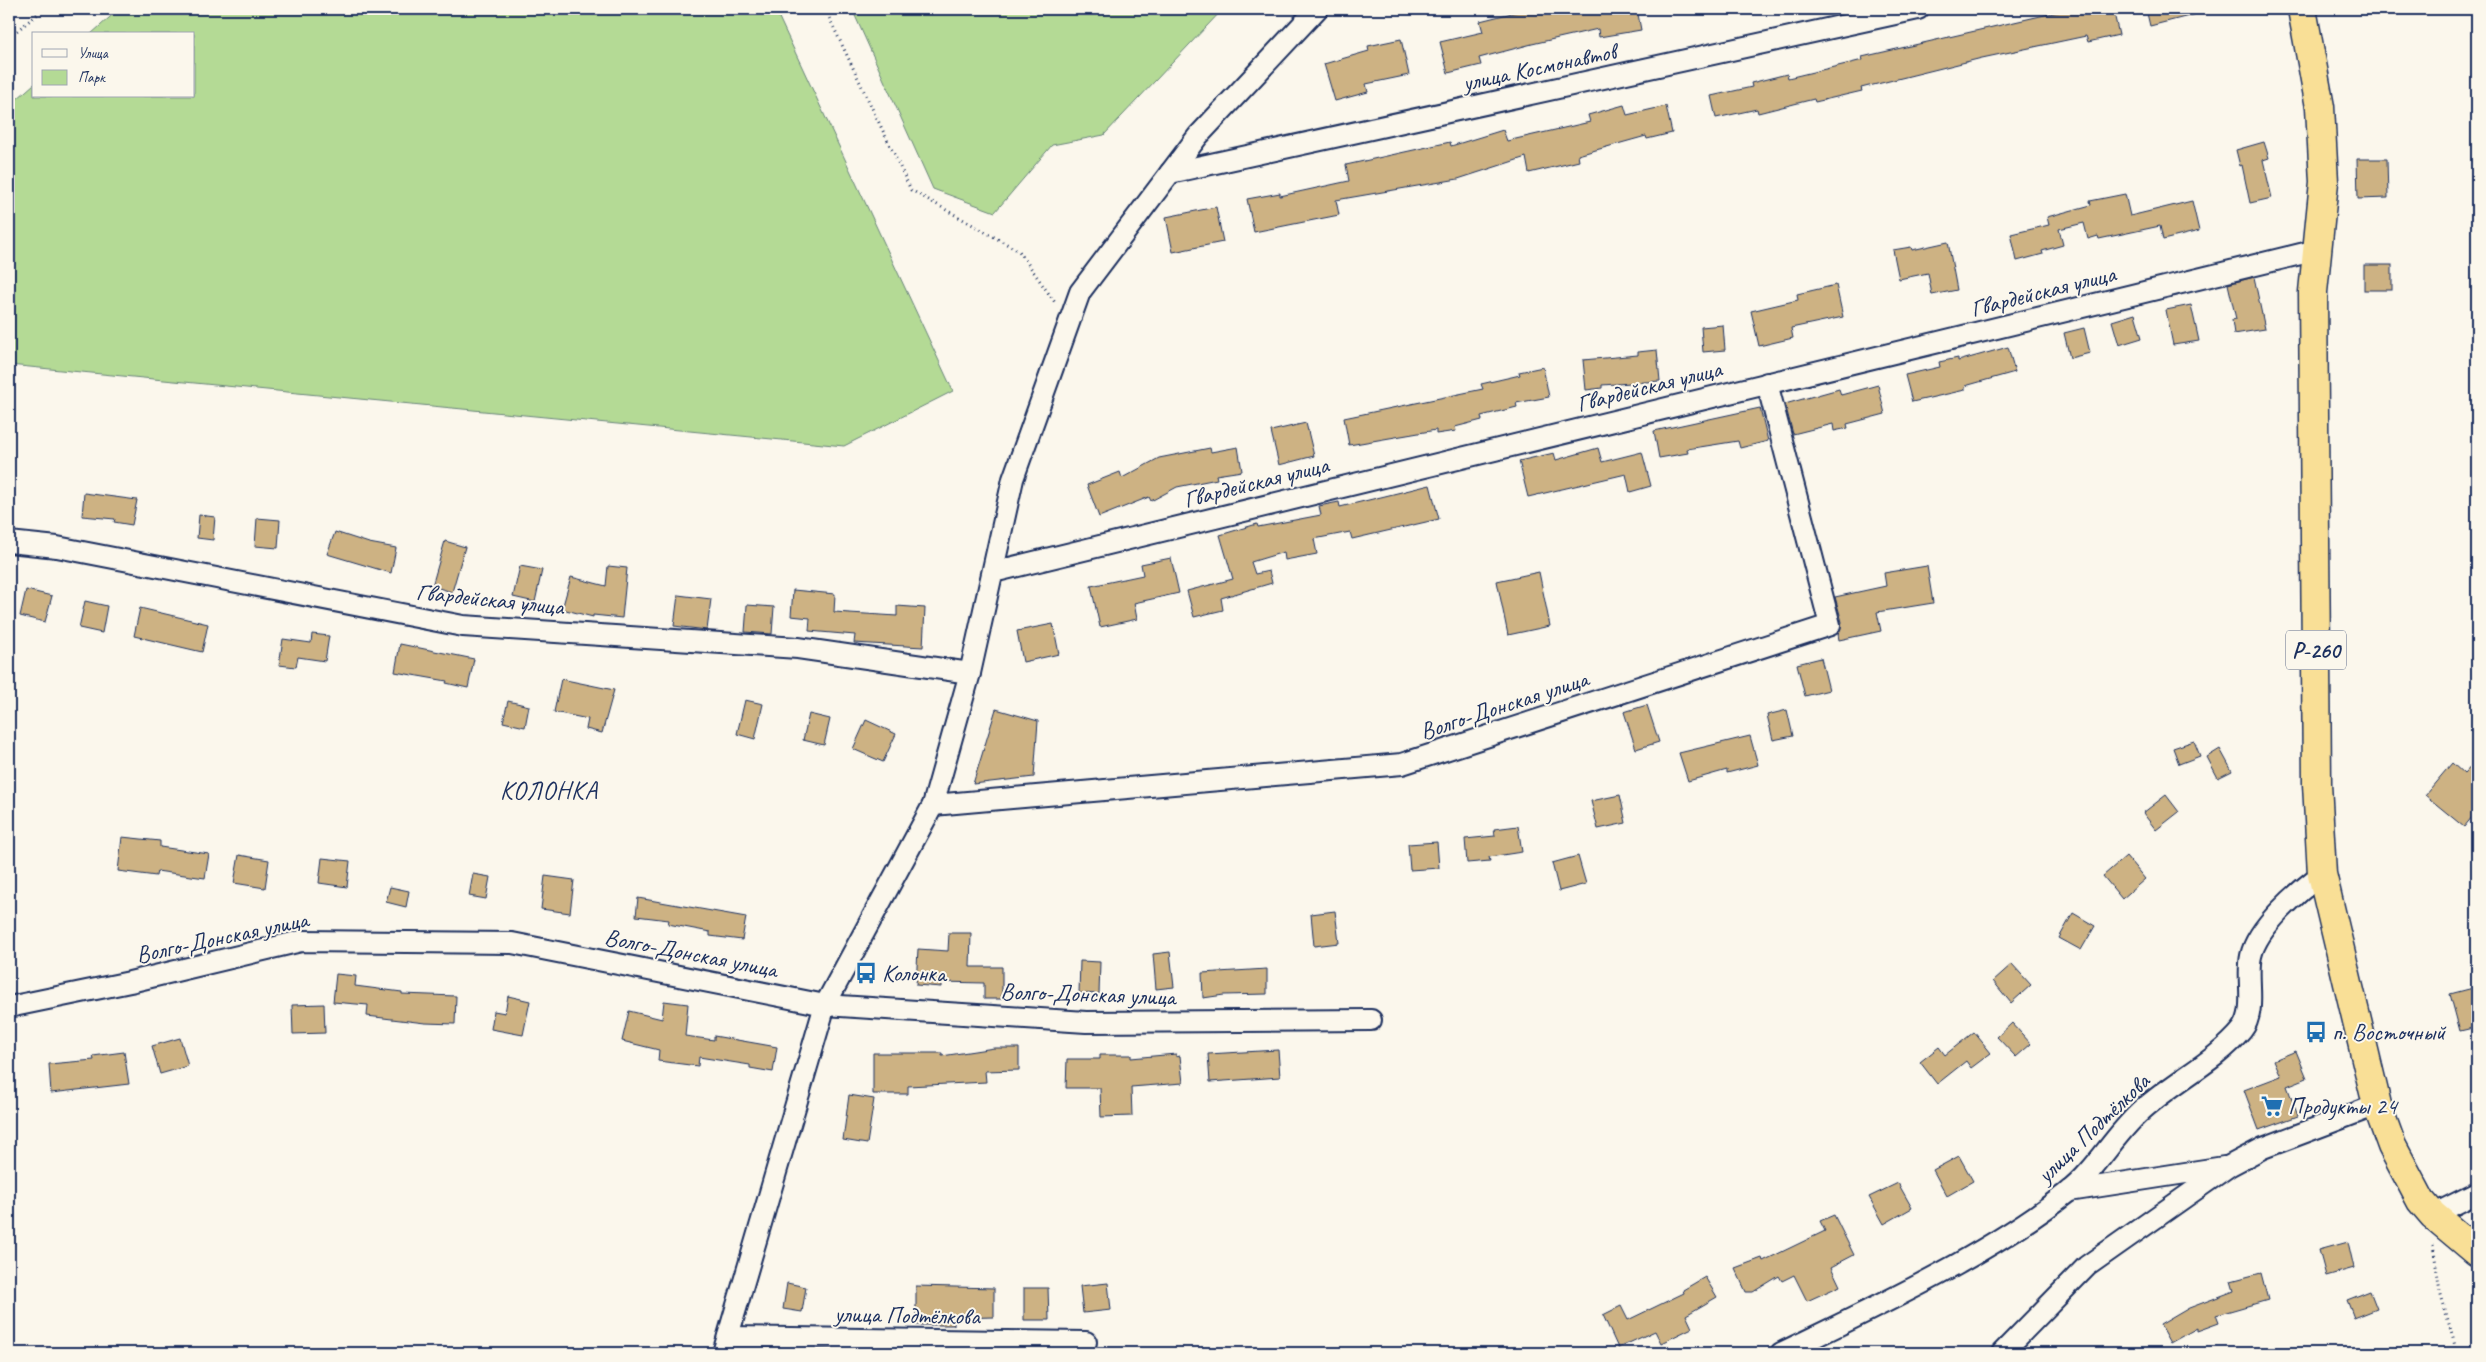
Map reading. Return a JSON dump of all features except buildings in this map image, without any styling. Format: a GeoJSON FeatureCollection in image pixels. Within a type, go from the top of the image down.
{"type":"FeatureCollection","features":[{"type":"Feature","properties":{"kind":"highway","name":"Р-260"},"geometry":{"type":"LineString","coordinates":[[2302,9],[2320,107],[2324,182],[2313,302],[2317,784],[2322,874],[2377,1105],[2392,1146],[2408,1179],[2433,1215],[2477,1252]]}},
{"type":"Feature","properties":{"kind":"street"},"geometry":{"type":"LineString","coordinates":[[725,1345],[825,1005],[933,805],[970,673],[1013,480],[1080,292],[1198,136],[1317,9]]}},
{"type":"Feature","properties":{"kind":"street","name":"улица Космонавтов"},"geometry":{"type":"LineString","coordinates":[[1170,173],[1918,9]]}},
{"type":"Feature","properties":{"kind":"street","name":"Гвардейская улица"},"geometry":{"type":"LineString","coordinates":[[993,572],[2317,250]]}},
{"type":"Feature","properties":{"kind":"street","name":"Волго-Донская улица"},"geometry":{"type":"LineString","coordinates":[[933,805],[1402,764],[1830,625],[1767,384]]}},
{"type":"Feature","properties":{"kind":"street","name":"Гвардейская улица"},"geometry":{"type":"LineString","coordinates":[[9,542],[57,547],[463,626],[798,648],[970,673]]}},
{"type":"Feature","properties":{"kind":"street","name":"улица Подтёлкова"},"geometry":{"type":"LineString","coordinates":[[1781,1353],[1891,1299],[1997,1240],[2069,1191],[2140,1112],[2243,1029],[2251,1003],[2251,955],[2260,937],[2277,915],[2304,888],[2322,874]]}},
{"type":"Feature","properties":{"kind":"street","name":"Волго-Донская улица"},"geometry":{"type":"LineString","coordinates":[[9,1007],[130,982],[300,941],[512,943],[825,1005],[1086,1022],[1371,1020]]}},
{"type":"Feature","properties":{"kind":"street"},"geometry":{"type":"LineString","coordinates":[[2002,1353],[2087,1266],[2229,1166],[2263,1148],[2377,1105]]}},
{"type":"Feature","properties":{"kind":"street"},"geometry":{"type":"LineString","coordinates":[[2069,1191],[2229,1166]]}},
{"type":"Feature","properties":{"kind":"street"},"geometry":{"type":"LineString","coordinates":[[2433,1215],[2477,1193]]}},
{"type":"Feature","properties":{"kind":"street","name":"улица Подтёлкова"},"geometry":{"type":"LineString","coordinates":[[725,1345],[1086,1342]]}},
{"type":"Feature","properties":{"kind":"path"},"geometry":{"type":"LineString","coordinates":[[9,36],[44,9]]}},
{"type":"Feature","properties":{"kind":"path"},"geometry":{"type":"LineString","coordinates":[[825,9],[911,190],[1019,251],[1069,323]]}},
{"type":"Feature","properties":{"kind":"path"},"geometry":{"type":"LineString","coordinates":[[2433,1215],[2434,1256],[2457,1353]]}},
{"type":"Feature","properties":{"kind":"green space"},"geometry":{"type":"Polygon","coordinates":[[[119,9],[775,9],[953,391],[844,446],[9,365],[9,106],[32,86],[32,98],[195,98],[195,32],[93,32],[119,9]]]}},
{"type":"Feature","properties":{"kind":"green space"},"geometry":{"type":"Polygon","coordinates":[[[852,9],[1223,9],[1104,135],[1052,145],[995,212],[933,189],[852,9]]]}},
{"type":"Feature","properties":{"kind":"place","name":"Колонка"},"geometry":{"type":"Point","coordinates":[866,973]}},
{"type":"Feature","properties":{"kind":"place","name":"п. Восточный"},"geometry":{"type":"Point","coordinates":[2316,1032]}},
{"type":"Feature","properties":{"kind":"place","name":"Продукты 24"},"geometry":{"type":"Point","coordinates":[2272,1106]}},
{"type":"Feature","properties":{"kind":"district","name":"КОЛОНКА"},"geometry":{"type":"Point","coordinates":[549,790]}}]}
